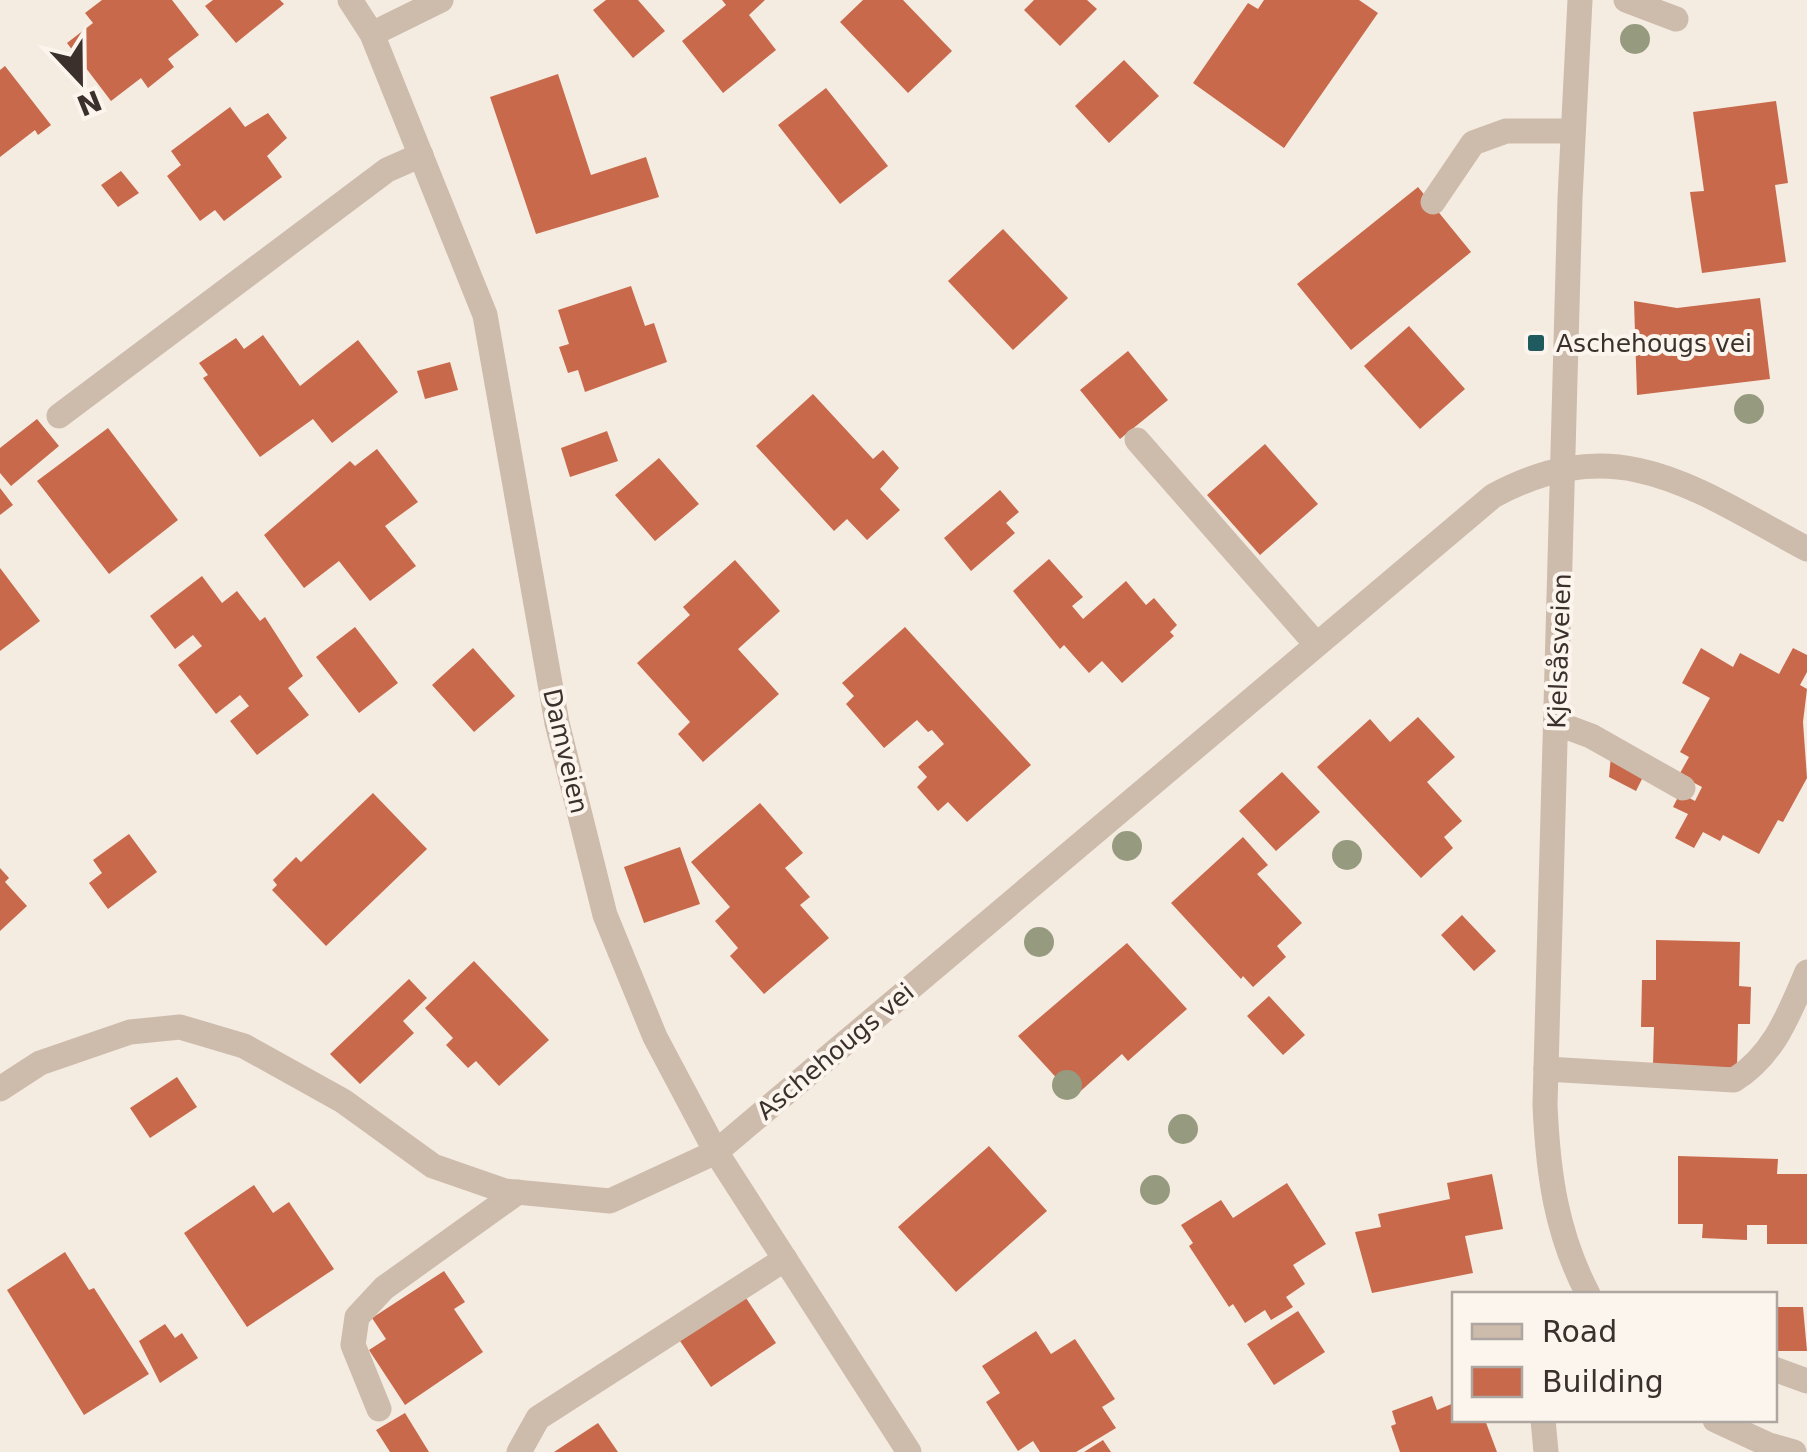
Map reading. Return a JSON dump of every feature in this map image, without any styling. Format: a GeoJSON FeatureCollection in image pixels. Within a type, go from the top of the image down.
{"type":"FeatureCollection","features":[{"type":"Feature","properties":{"kind":"street","name":"Damveien"},"geometry":{"type":"LineString","coordinates":[[350,0],[372,34],[485,315],[557,723],[605,915],[655,1037],[716,1152],[909,1452]]}},
{"type":"Feature","properties":{"kind":"street"},"geometry":{"type":"LineString","coordinates":[[372,34],[441,0]]}},
{"type":"Feature","properties":{"kind":"street","name":"Kjelsåsveien"},"geometry":{"type":"LineString","coordinates":[[1580,0],[1572,131],[1546,1069],[1552,1192],[1560,1233],[1587,1292]]}},
{"type":"Feature","properties":{"kind":"street"},"geometry":{"type":"LineString","coordinates":[[1626,0],[1676,20]]}},
{"type":"Feature","properties":{"kind":"street"},"geometry":{"type":"LineString","coordinates":[[1433,202],[1473,143],[1506,132],[1572,131]]}},
{"type":"Feature","properties":{"kind":"street"},"geometry":{"type":"LineString","coordinates":[[59,416],[387,170],[421,155]]}},
{"type":"Feature","properties":{"kind":"street"},"geometry":{"type":"LineString","coordinates":[[1137,440],[1316,644]]}},
{"type":"Feature","properties":{"kind":"street","name":"Aschehougs vei"},"geometry":{"type":"LineString","coordinates":[[0,1089],[40,1063],[130,1032],[180,1026],[244,1046],[343,1101],[433,1166],[518,1192],[610,1201],[716,1152],[1493,496],[1529,477],[1564,466],[1603,464],[1641,469],[1698,490],[1807,549]]}},
{"type":"Feature","properties":{"kind":"street"},"geometry":{"type":"LineString","coordinates":[[1556,722],[1590,736],[1683,788]]}},
{"type":"Feature","properties":{"kind":"street"},"geometry":{"type":"LineString","coordinates":[[1546,1069],[1734,1080],[1756,1066],[1785,1024],[1807,972]]}},
{"type":"Feature","properties":{"kind":"street"},"geometry":{"type":"LineString","coordinates":[[379,1410],[353,1345],[357,1317],[384,1288],[518,1192]]}},
{"type":"Feature","properties":{"kind":"street"},"geometry":{"type":"LineString","coordinates":[[519,1452],[538,1418],[785,1259]]}},
{"type":"Feature","properties":{"kind":"street"},"geometry":{"type":"LineString","coordinates":[[1777,1370],[1807,1381]]}},
{"type":"Feature","properties":{"kind":"street"},"geometry":{"type":"LineString","coordinates":[[1543,1422],[1546,1452]]}},
{"type":"Feature","properties":{"kind":"street"},"geometry":{"type":"LineString","coordinates":[[1719,1422],[1769,1446],[1794,1452]]}},
{"type":"Feature","properties":{"kind":"building"},"geometry":{"type":"Polygon","coordinates":[[[102,0],[172,0],[199,35],[168,59],[174,67],[148,88],[141,78],[111,101],[67,43],[93,23],[85,13],[102,0]]]}},
{"type":"Feature","properties":{"kind":"building"},"geometry":{"type":"Polygon","coordinates":[[[213,0],[280,0],[284,4],[236,43],[205,6],[213,0]]]}},
{"type":"Feature","properties":{"kind":"building"},"geometry":{"type":"Polygon","coordinates":[[[606,0],[638,0],[665,31],[633,58],[593,10],[606,0]]]}},
{"type":"Feature","properties":{"kind":"building"},"geometry":{"type":"Polygon","coordinates":[[[722,0],[765,0],[749,15],[776,50],[723,93],[682,41],[726,5],[722,0]]]}},
{"type":"Feature","properties":{"kind":"building"},"geometry":{"type":"Polygon","coordinates":[[[863,0],[903,0],[952,51],[908,93],[840,22],[863,0]]]}},
{"type":"Feature","properties":{"kind":"building"},"geometry":{"type":"Polygon","coordinates":[[[1034,0],[1087,0],[1097,9],[1060,46],[1024,10],[1034,0]]]}},
{"type":"Feature","properties":{"kind":"building"},"geometry":{"type":"Polygon","coordinates":[[[1264,0],[1359,0],[1378,13],[1284,148],[1193,83],[1248,3],[1258,9],[1264,0]]]}},
{"type":"Feature","properties":{"kind":"building"},"geometry":{"type":"Polygon","coordinates":[[[1124,60],[1159,96],[1109,143],[1075,106],[1124,60]]]}},
{"type":"Feature","properties":{"kind":"building"},"geometry":{"type":"Polygon","coordinates":[[[5,66],[51,125],[38,135],[35,130],[0,157],[0,70],[5,66]]]}},
{"type":"Feature","properties":{"kind":"building"},"geometry":{"type":"Polygon","coordinates":[[[558,74],[591,175],[646,157],[659,197],[536,234],[490,97],[558,74]]]}},
{"type":"Feature","properties":{"kind":"building"},"geometry":{"type":"Polygon","coordinates":[[[826,88],[888,166],[840,204],[778,125],[826,88]]]}},
{"type":"Feature","properties":{"kind":"building"},"geometry":{"type":"Polygon","coordinates":[[[1776,101],[1788,183],[1775,185],[1786,262],[1702,273],[1690,192],[1704,191],[1693,112],[1776,101]]]}},
{"type":"Feature","properties":{"kind":"building"},"geometry":{"type":"Polygon","coordinates":[[[230,107],[245,127],[268,113],[287,138],[267,156],[282,177],[224,221],[215,210],[200,221],[167,176],[181,165],[171,151],[230,107]]]}},
{"type":"Feature","properties":{"kind":"building"},"geometry":{"type":"Polygon","coordinates":[[[121,171],[139,193],[118,207],[101,185],[121,171]]]}},
{"type":"Feature","properties":{"kind":"building"},"geometry":{"type":"Polygon","coordinates":[[[1418,187],[1471,252],[1351,350],[1297,284],[1418,187]]]}},
{"type":"Feature","properties":{"kind":"building"},"geometry":{"type":"Polygon","coordinates":[[[1003,229],[1068,298],[1013,350],[948,281],[1003,229]]]}},
{"type":"Feature","properties":{"kind":"building"},"geometry":{"type":"Polygon","coordinates":[[[631,286],[645,326],[654,323],[667,362],[585,392],[578,370],[568,373],[559,347],[569,344],[558,310],[631,286]]]}},
{"type":"Feature","properties":{"kind":"building"},"geometry":{"type":"Polygon","coordinates":[[[1760,298],[1770,379],[1637,395],[1634,301],[1677,308],[1760,298]]]}},
{"type":"Feature","properties":{"kind":"building"},"geometry":{"type":"Polygon","coordinates":[[[1409,326],[1465,389],[1420,429],[1364,366],[1409,326]]]}},
{"type":"Feature","properties":{"kind":"building"},"geometry":{"type":"Polygon","coordinates":[[[263,335],[300,386],[358,340],[398,392],[332,443],[313,419],[260,457],[203,378],[208,375],[199,363],[236,338],[244,349],[263,335]]]}},
{"type":"Feature","properties":{"kind":"building"},"geometry":{"type":"Polygon","coordinates":[[[1128,351],[1168,400],[1120,439],[1080,390],[1128,351]]]}},
{"type":"Feature","properties":{"kind":"building"},"geometry":{"type":"Polygon","coordinates":[[[450,362],[458,390],[425,399],[417,371],[450,362]]]}},
{"type":"Feature","properties":{"kind":"building"},"geometry":{"type":"Polygon","coordinates":[[[813,394],[873,459],[883,450],[899,468],[880,489],[900,510],[867,540],[847,519],[834,531],[756,446],[813,394]]]}},
{"type":"Feature","properties":{"kind":"building"},"geometry":{"type":"Polygon","coordinates":[[[37,419],[59,446],[11,486],[0,473],[0,448],[37,419]]]}},
{"type":"Feature","properties":{"kind":"building"},"geometry":{"type":"Polygon","coordinates":[[[108,428],[178,520],[109,574],[37,481],[108,428]]]}},
{"type":"Feature","properties":{"kind":"building"},"geometry":{"type":"Polygon","coordinates":[[[607,431],[618,461],[570,477],[561,448],[607,431]]]}},
{"type":"Feature","properties":{"kind":"building"},"geometry":{"type":"Polygon","coordinates":[[[1265,444],[1318,504],[1260,555],[1207,495],[1265,444]]]}},
{"type":"Feature","properties":{"kind":"building"},"geometry":{"type":"Polygon","coordinates":[[[377,449],[418,502],[385,526],[416,566],[370,601],[339,561],[304,588],[264,535],[350,461],[355,466],[377,449]]]}},
{"type":"Feature","properties":{"kind":"building"},"geometry":{"type":"Polygon","coordinates":[[[659,458],[699,504],[655,541],[615,495],[659,458]]]}},
{"type":"Feature","properties":{"kind":"building"},"geometry":{"type":"Polygon","coordinates":[[[0,488],[13,505],[0,515],[0,488]]]}},
{"type":"Feature","properties":{"kind":"building"},"geometry":{"type":"Polygon","coordinates":[[[1000,490],[1019,512],[1006,523],[1015,533],[971,571],[944,538],[1000,490]]]}},
{"type":"Feature","properties":{"kind":"building"},"geometry":{"type":"Polygon","coordinates":[[[1049,559],[1083,597],[1072,606],[1083,619],[1126,581],[1146,605],[1154,598],[1177,625],[1170,632],[1174,636],[1122,683],[1102,661],[1089,673],[1064,645],[1060,649],[1013,591],[1049,559]]]}},
{"type":"Feature","properties":{"kind":"building"},"geometry":{"type":"Polygon","coordinates":[[[735,560],[780,611],[738,649],[779,694],[703,762],[678,734],[690,722],[637,663],[690,615],[683,607],[735,560]]]}},
{"type":"Feature","properties":{"kind":"building"},"geometry":{"type":"Polygon","coordinates":[[[0,568],[40,621],[0,651],[0,568]]]}},
{"type":"Feature","properties":{"kind":"building"},"geometry":{"type":"Polygon","coordinates":[[[202,576],[222,603],[237,591],[260,621],[265,617],[303,676],[288,688],[309,715],[257,755],[230,721],[249,706],[240,695],[216,714],[178,665],[202,646],[193,635],[175,649],[150,616],[202,576]]]}},
{"type":"Feature","properties":{"kind":"building"},"geometry":{"type":"Polygon","coordinates":[[[355,627],[398,683],[359,713],[316,657],[355,627]]]}},
{"type":"Feature","properties":{"kind":"building"},"geometry":{"type":"Polygon","coordinates":[[[905,627],[1031,765],[967,822],[948,802],[938,811],[917,787],[927,777],[918,767],[944,744],[932,730],[928,732],[917,720],[884,748],[846,704],[854,696],[842,683],[905,627]]]}},
{"type":"Feature","properties":{"kind":"building"},"geometry":{"type":"Polygon","coordinates":[[[473,648],[515,696],[474,732],[432,685],[473,648]]]}},
{"type":"Feature","properties":{"kind":"building"},"geometry":{"type":"Polygon","coordinates":[[[1701,648],[1733,667],[1740,653],[1779,674],[1793,648],[1807,655],[1807,672],[1800,685],[1807,689],[1803,722],[1807,778],[1783,822],[1778,820],[1759,854],[1723,835],[1720,841],[1703,832],[1694,848],[1675,838],[1688,814],[1673,807],[1680,793],[1695,801],[1702,787],[1679,775],[1689,757],[1680,752],[1710,698],[1682,683],[1701,648]]]}},
{"type":"Feature","properties":{"kind":"building"},"geometry":{"type":"Polygon","coordinates":[[[1418,717],[1455,757],[1427,782],[1462,821],[1444,837],[1453,848],[1421,878],[1317,767],[1370,719],[1390,742],[1418,717]]]}},
{"type":"Feature","properties":{"kind":"building"},"geometry":{"type":"Polygon","coordinates":[[[1611,756],[1645,773],[1636,791],[1609,777],[1611,756]]]}},
{"type":"Feature","properties":{"kind":"building"},"geometry":{"type":"Polygon","coordinates":[[[1282,772],[1320,812],[1276,851],[1239,811],[1282,772]]]}},
{"type":"Feature","properties":{"kind":"building"},"geometry":{"type":"Polygon","coordinates":[[[373,793],[427,849],[326,946],[272,890],[277,885],[273,880],[296,857],[301,862],[373,793]]]}},
{"type":"Feature","properties":{"kind":"building"},"geometry":{"type":"Polygon","coordinates":[[[760,803],[803,853],[785,868],[810,897],[800,905],[829,938],[764,994],[730,956],[738,948],[715,921],[730,907],[691,862],[760,803]]]}},
{"type":"Feature","properties":{"kind":"building"},"geometry":{"type":"Polygon","coordinates":[[[129,834],[157,872],[108,909],[89,883],[102,873],[93,860],[129,834]]]}},
{"type":"Feature","properties":{"kind":"building"},"geometry":{"type":"Polygon","coordinates":[[[1243,837],[1268,865],[1257,874],[1302,923],[1277,946],[1286,957],[1253,987],[1171,903],[1243,837]]]}},
{"type":"Feature","properties":{"kind":"building"},"geometry":{"type":"Polygon","coordinates":[[[680,847],[700,904],[644,923],[624,867],[680,847]]]}},
{"type":"Feature","properties":{"kind":"building"},"geometry":{"type":"Polygon","coordinates":[[[0,868],[9,878],[5,882],[27,906],[0,931],[0,868]]]}},
{"type":"Feature","properties":{"kind":"building"},"geometry":{"type":"Polygon","coordinates":[[[1462,915],[1496,951],[1474,971],[1441,935],[1462,915]]]}},
{"type":"Feature","properties":{"kind":"building"},"geometry":{"type":"Polygon","coordinates":[[[1656,940],[1740,942],[1739,986],[1751,987],[1750,1024],[1738,1024],[1737,1068],[1653,1065],[1654,1027],[1641,1027],[1642,980],[1656,980],[1656,940]]]}},
{"type":"Feature","properties":{"kind":"building"},"geometry":{"type":"Polygon","coordinates":[[[1127,943],[1187,1009],[1128,1061],[1122,1054],[1074,1097],[1018,1036],[1127,943]]]}},
{"type":"Feature","properties":{"kind":"building"},"geometry":{"type":"Polygon","coordinates":[[[474,961],[549,1040],[499,1086],[476,1061],[468,1068],[446,1045],[453,1038],[425,1008],[474,961]]]}},
{"type":"Feature","properties":{"kind":"building"},"geometry":{"type":"Polygon","coordinates":[[[409,979],[427,998],[403,1021],[414,1033],[360,1084],[330,1054],[409,979]]]}},
{"type":"Feature","properties":{"kind":"building"},"geometry":{"type":"Polygon","coordinates":[[[1269,996],[1305,1035],[1283,1055],[1247,1016],[1269,996]]]}},
{"type":"Feature","properties":{"kind":"building"},"geometry":{"type":"Polygon","coordinates":[[[177,1077],[197,1107],[150,1138],[130,1108],[177,1077]]]}},
{"type":"Feature","properties":{"kind":"building"},"geometry":{"type":"Polygon","coordinates":[[[989,1146],[1047,1211],[956,1292],[898,1227],[989,1146]]]}},
{"type":"Feature","properties":{"kind":"building"},"geometry":{"type":"Polygon","coordinates":[[[1678,1156],[1778,1159],[1777,1174],[1807,1174],[1807,1244],[1767,1244],[1767,1225],[1747,1225],[1747,1240],[1702,1238],[1703,1224],[1678,1224],[1678,1156]]]}},
{"type":"Feature","properties":{"kind":"building"},"geometry":{"type":"Polygon","coordinates":[[[1492,1174],[1503,1229],[1465,1236],[1473,1273],[1372,1293],[1355,1232],[1381,1227],[1378,1214],[1450,1199],[1447,1183],[1492,1174]]]}},
{"type":"Feature","properties":{"kind":"building"},"geometry":{"type":"Polygon","coordinates":[[[1287,1183],[1326,1244],[1293,1265],[1305,1284],[1286,1297],[1293,1307],[1271,1320],[1265,1310],[1245,1323],[1233,1304],[1229,1307],[1189,1246],[1193,1243],[1181,1225],[1221,1200],[1233,1218],[1287,1183]]]}},
{"type":"Feature","properties":{"kind":"building"},"geometry":{"type":"Polygon","coordinates":[[[254,1185],[273,1213],[289,1202],[334,1269],[247,1327],[184,1233],[254,1185]]]}},
{"type":"Feature","properties":{"kind":"building"},"geometry":{"type":"Polygon","coordinates":[[[65,1252],[89,1290],[94,1288],[149,1374],[84,1415],[7,1290],[65,1252]]]}},
{"type":"Feature","properties":{"kind":"building"},"geometry":{"type":"Polygon","coordinates":[[[444,1271],[465,1302],[454,1309],[483,1352],[405,1405],[369,1350],[386,1339],[372,1318],[444,1271]]]}},
{"type":"Feature","properties":{"kind":"building"},"geometry":{"type":"Polygon","coordinates":[[[744,1295],[776,1343],[711,1387],[678,1338],[744,1295]]]}},
{"type":"Feature","properties":{"kind":"building"},"geometry":{"type":"Polygon","coordinates":[[[1777,1307],[1803,1307],[1807,1351],[1777,1351],[1777,1307]]]}},
{"type":"Feature","properties":{"kind":"building"},"geometry":{"type":"Polygon","coordinates":[[[1298,1311],[1325,1352],[1274,1385],[1247,1344],[1298,1311]]]}},
{"type":"Feature","properties":{"kind":"building"},"geometry":{"type":"Polygon","coordinates":[[[165,1324],[175,1338],[182,1333],[198,1358],[160,1383],[139,1341],[165,1324]]]}},
{"type":"Feature","properties":{"kind":"building"},"geometry":{"type":"Polygon","coordinates":[[[1036,1331],[1051,1354],[1075,1339],[1115,1399],[1102,1407],[1116,1428],[1076,1452],[1040,1452],[1033,1441],[1018,1451],[986,1402],[1000,1393],[982,1366],[1036,1331]]]}},
{"type":"Feature","properties":{"kind":"building"},"geometry":{"type":"Polygon","coordinates":[[[1432,1396],[1437,1410],[1452,1404],[1452,1422],[1486,1422],[1497,1452],[1400,1452],[1391,1426],[1396,1424],[1392,1411],[1432,1396]]]}},
{"type":"Feature","properties":{"kind":"building"},"geometry":{"type":"Polygon","coordinates":[[[405,1413],[429,1452],[390,1452],[376,1430],[405,1413]]]}},
{"type":"Feature","properties":{"kind":"building"},"geometry":{"type":"Polygon","coordinates":[[[598,1423],[618,1452],[554,1452],[598,1423]]]}},
{"type":"Feature","properties":{"kind":"building"},"geometry":{"type":"Polygon","coordinates":[[[1103,1440],[1111,1452],[1084,1452],[1103,1440]]]}},
{"type":"Feature","properties":{"kind":"place","name":"Aschehougs vei"},"geometry":{"type":"Point","coordinates":[1536,343]}}]}
